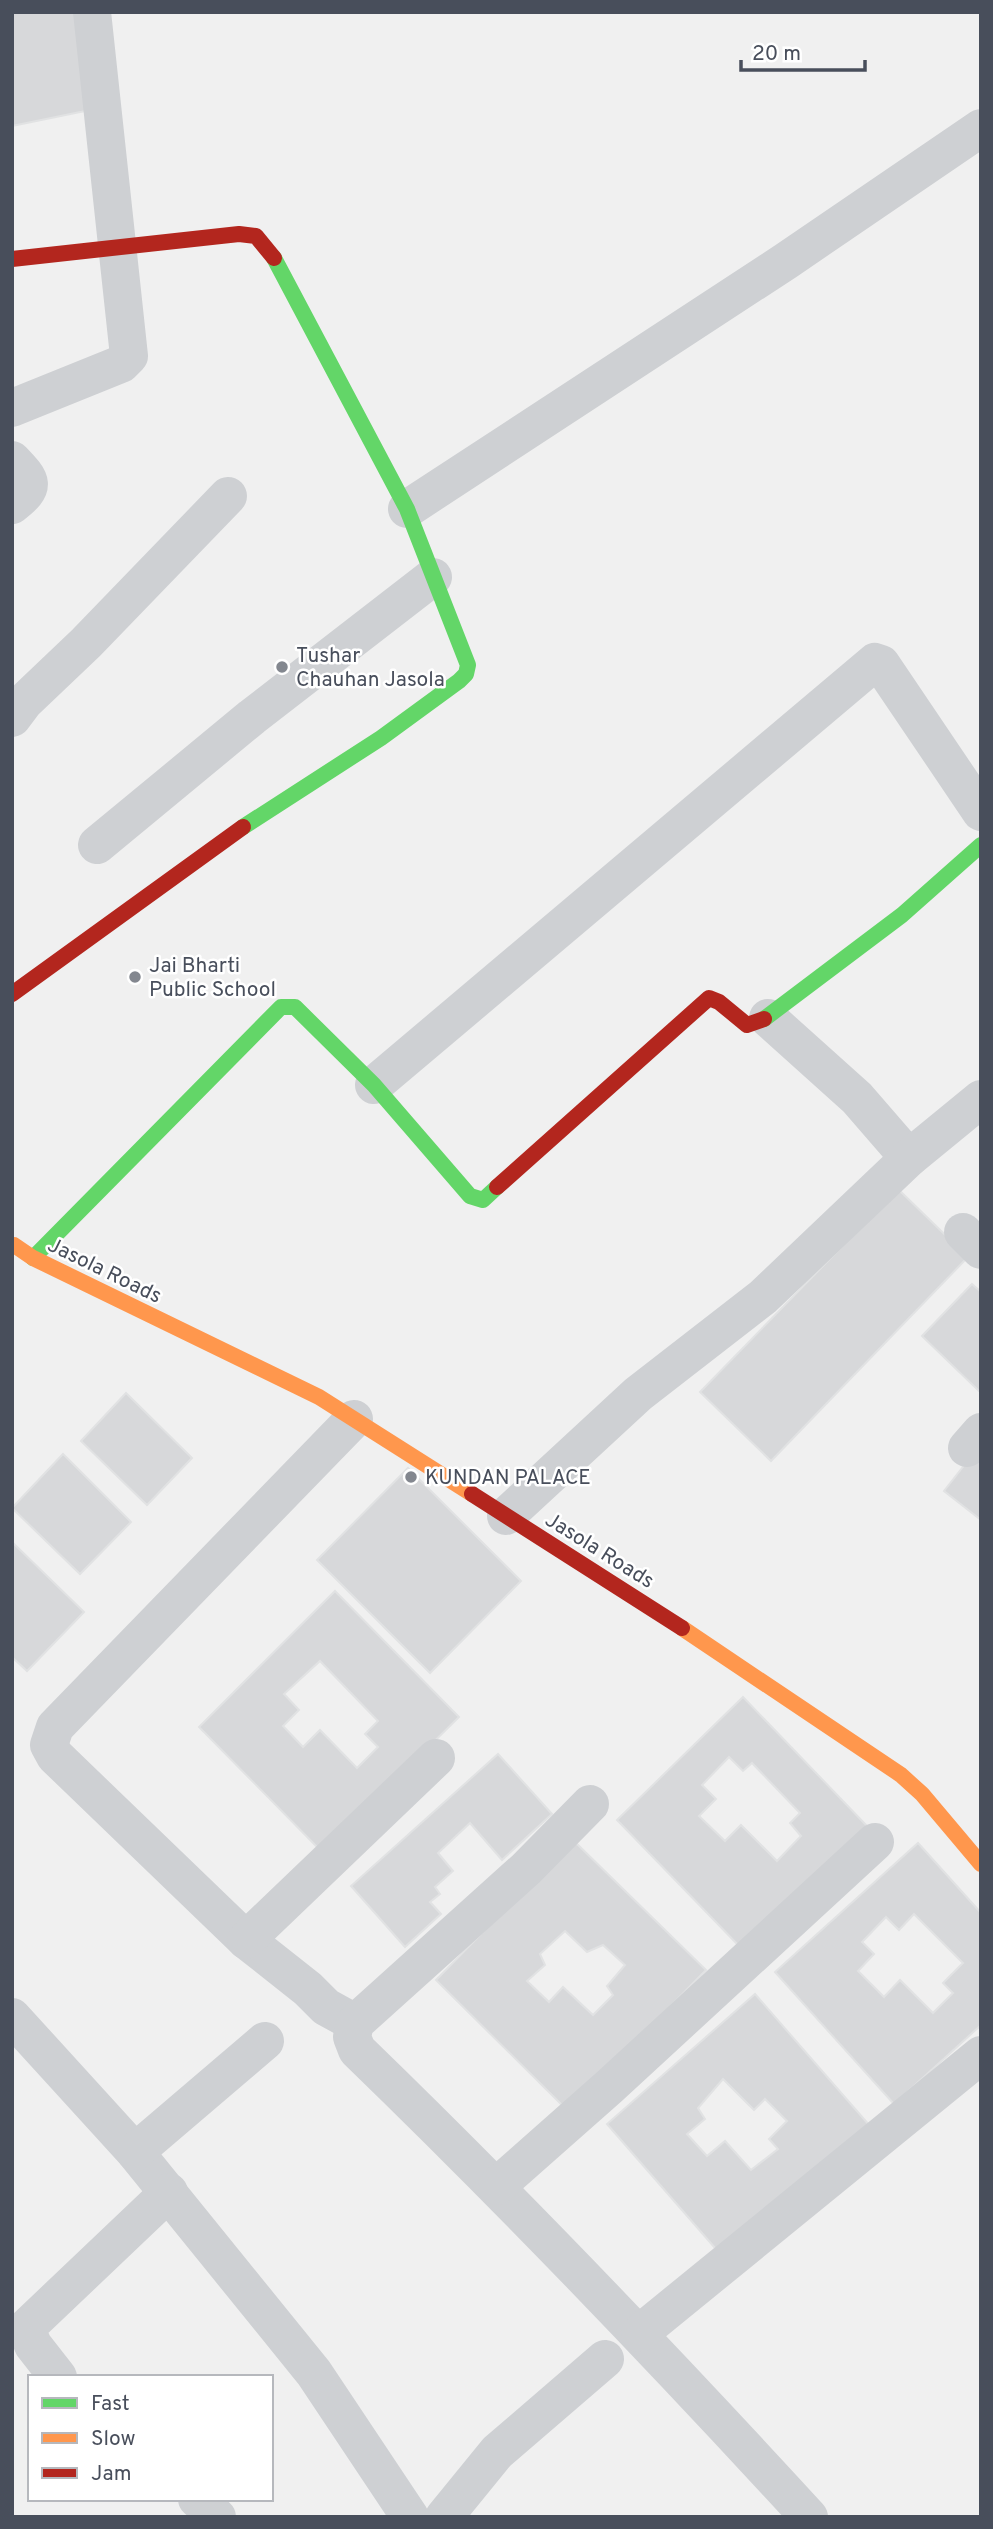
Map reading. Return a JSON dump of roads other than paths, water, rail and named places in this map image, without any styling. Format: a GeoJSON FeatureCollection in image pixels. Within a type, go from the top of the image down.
{"type":"FeatureCollection","features":[{"type":"Feature","properties":{"kind":"street"},"geometry":{"type":"LineString","coordinates":[[12,408],[126,360],[129,356],[92,12]]}},
{"type":"Feature","properties":{"kind":"street"},"geometry":{"type":"LineString","coordinates":[[407,509],[786,261],[981,128]]}},
{"type":"Feature","properties":{"kind":"street"},"geometry":{"type":"LineString","coordinates":[[12,259],[239,234],[256,236],[268,247],[407,509],[468,665],[459,681],[381,738],[207,850],[12,993]]}},
{"type":"Feature","properties":{"kind":"street"},"geometry":{"type":"LineString","coordinates":[[12,460],[29,478],[30,486],[26,495],[12,505]]}},
{"type":"Feature","properties":{"kind":"street"},"geometry":{"type":"LineString","coordinates":[[12,718],[23,702],[86,643],[228,496]]}},
{"type":"Feature","properties":{"kind":"street"},"geometry":{"type":"LineString","coordinates":[[97,845],[283,693],[433,577]]}},
{"type":"Feature","properties":{"kind":"street"},"geometry":{"type":"LineString","coordinates":[[374,1086],[875,662],[881,664],[981,812]]}},
{"type":"Feature","properties":{"kind":"street"},"geometry":{"type":"LineString","coordinates":[[33,1258],[281,1007],[295,1007],[374,1086],[470,1196],[483,1200],[709,999],[719,1002],[747,1025],[768,1018],[902,915],[981,845]]}},
{"type":"Feature","properties":{"kind":"street"},"geometry":{"type":"LineString","coordinates":[[768,1018],[857,1098],[909,1158]]}},
{"type":"Feature","properties":{"kind":"street"},"geometry":{"type":"LineString","coordinates":[[506,1516],[638,1394],[772,1290],[909,1158],[981,1099]]}},
{"type":"Feature","properties":{"kind":"street","name":"Jasola Roads"},"geometry":{"type":"LineString","coordinates":[[12,1244],[33,1258],[319,1397],[732,1660],[901,1775],[922,1794],[981,1864]]}},
{"type":"Feature","properties":{"kind":"street"},"geometry":{"type":"LineString","coordinates":[[354,1419],[55,1727],[49,1745],[55,1756],[246,1940],[308,1989],[326,2007],[355,2023]]}},
{"type":"Feature","properties":{"kind":"street"},"geometry":{"type":"LineString","coordinates":[[246,1940],[436,1758]]}},
{"type":"Feature","properties":{"kind":"street"},"geometry":{"type":"LineString","coordinates":[[590,1804],[526,1869],[355,2023],[352,2036],[358,2050],[497,2186],[640,2333],[809,2517]]}},
{"type":"Feature","properties":{"kind":"street"},"geometry":{"type":"LineString","coordinates":[[497,2186],[609,2087],[875,1842]]}},
{"type":"Feature","properties":{"kind":"street"},"geometry":{"type":"LineString","coordinates":[[12,2017],[169,2192],[314,2373],[410,2517]]}},
{"type":"Feature","properties":{"kind":"street"},"geometry":{"type":"LineString","coordinates":[[135,2152],[265,2041]]}},
{"type":"Feature","properties":{"kind":"street"},"geometry":{"type":"LineString","coordinates":[[640,2333],[981,2055]]}},
{"type":"Feature","properties":{"kind":"street"},"geometry":{"type":"LineString","coordinates":[[56,2375],[33,2345],[26,2328],[169,2192]]}},
{"type":"Feature","properties":{"kind":"street"},"geometry":{"type":"LineString","coordinates":[[444,2517],[497,2452],[605,2359]]}},
{"type":"Feature","properties":{"kind":"street"},"geometry":{"type":"LineString","coordinates":[[199,2501],[217,2517]]}},
{"type":"Feature","properties":{"kind":"place","name":"Tushar Chauhan Jasola"},"geometry":{"type":"Point","coordinates":[282,667]}},
{"type":"Feature","properties":{"kind":"place","name":"Jai Bharti Public School"},"geometry":{"type":"Point","coordinates":[135,977]}},
{"type":"Feature","properties":{"kind":"place","name":"KUNDAN PALACE"},"geometry":{"type":"Point","coordinates":[411,1477]}}]}
